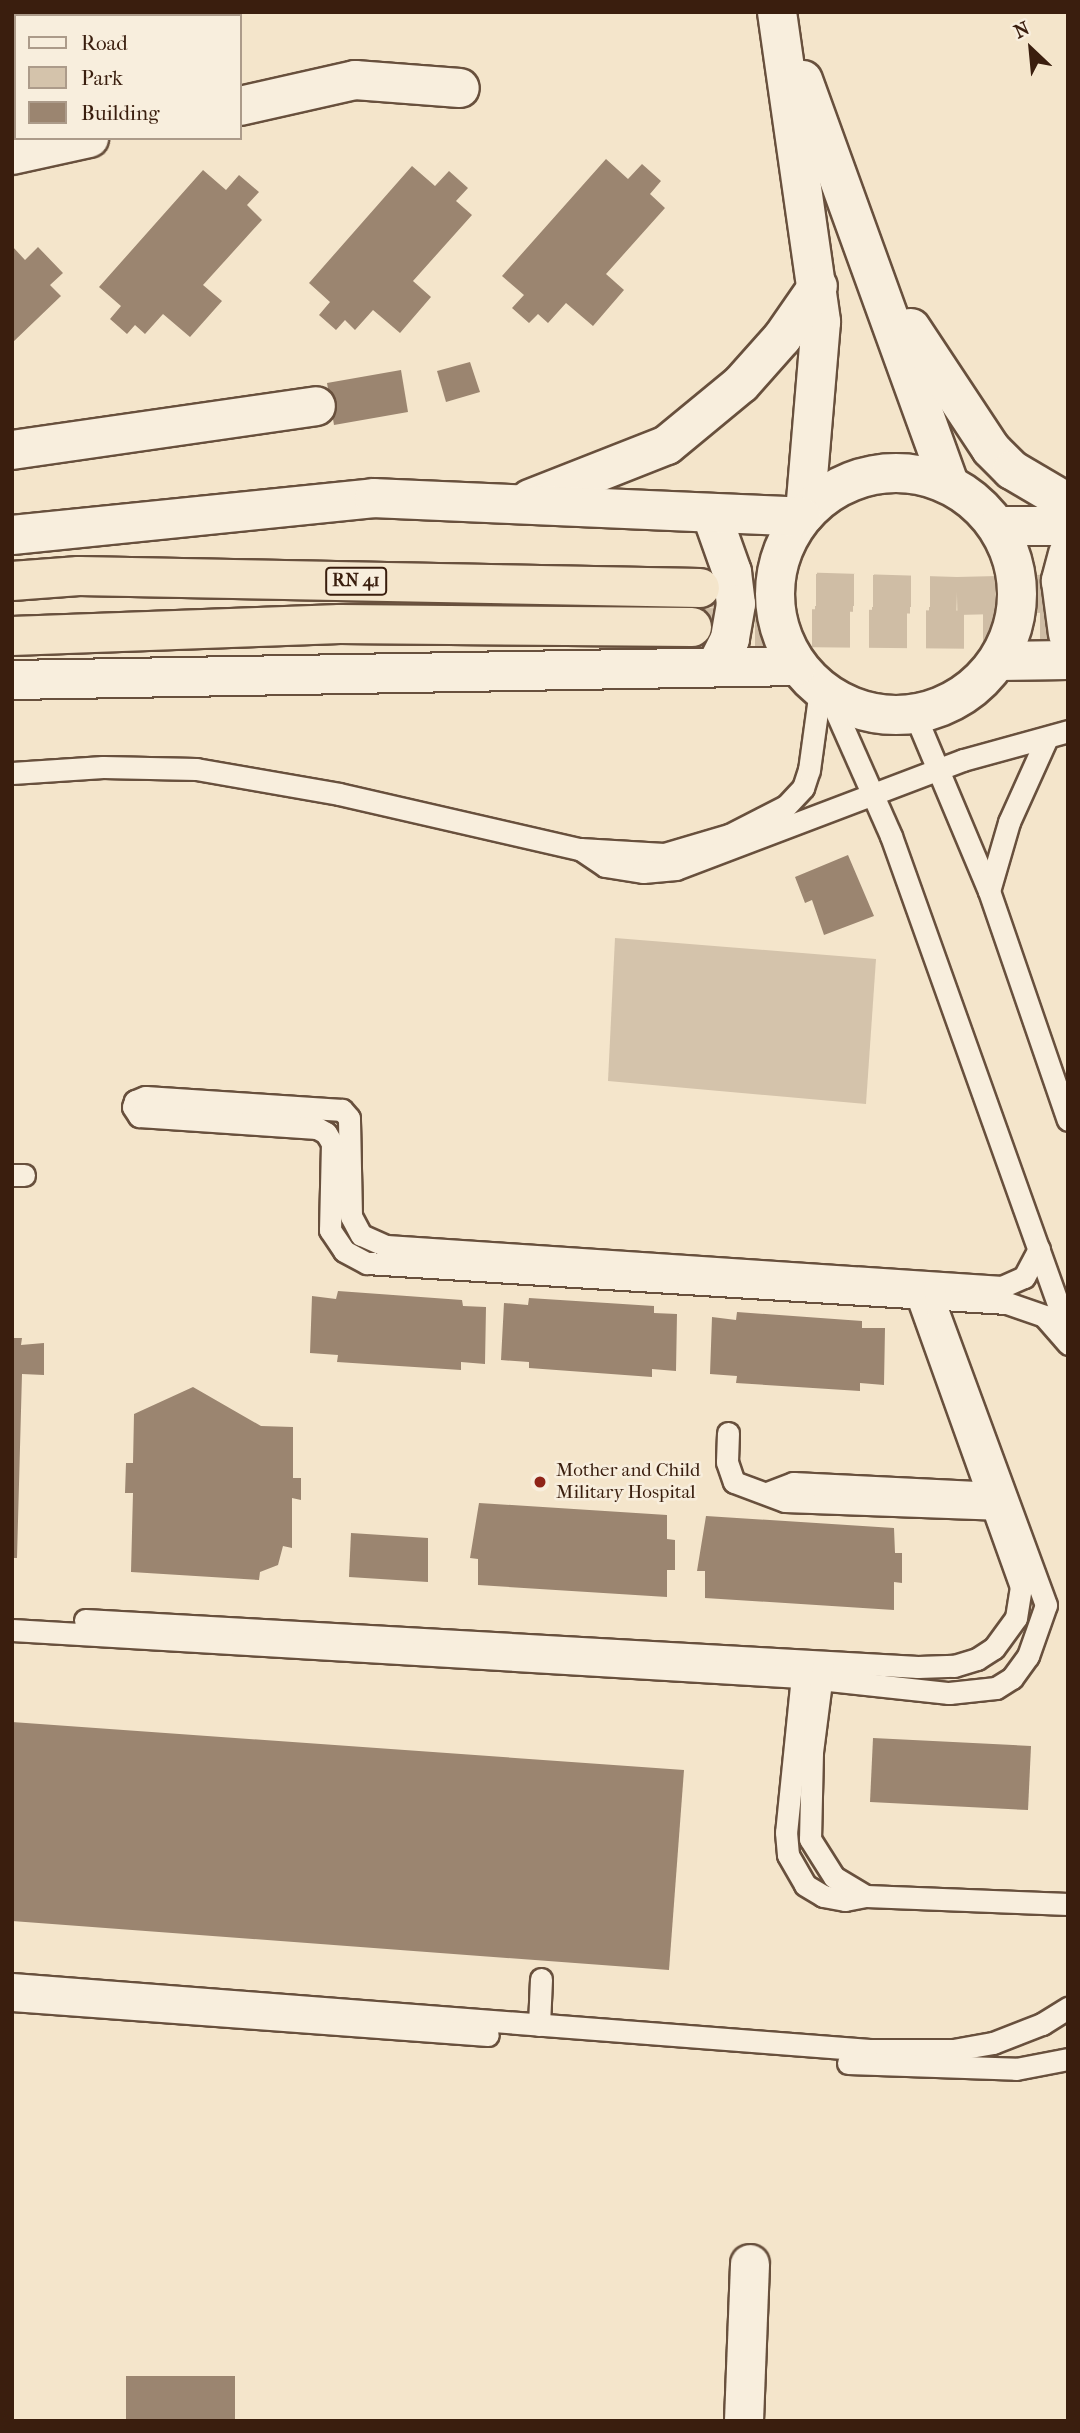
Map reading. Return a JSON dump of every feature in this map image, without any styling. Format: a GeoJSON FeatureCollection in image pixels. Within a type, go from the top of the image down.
{"type":"FeatureCollection","features":[{"type":"Feature","properties":{"kind":"highway","name":"RN 41"},"geometry":{"type":"LineString","coordinates":[[12,581],[79,576],[700,588]]}},
{"type":"Feature","properties":{"kind":"highway","name":"RN 41"},"geometry":{"type":"LineString","coordinates":[[12,636],[340,624],[692,627]]}},
{"type":"Feature","properties":{"kind":"street"},"geometry":{"type":"LineString","coordinates":[[777,12],[880,281],[949,483]]}},
{"type":"Feature","properties":{"kind":"street"},"geometry":{"type":"LineString","coordinates":[[777,12],[821,322],[804,516]]}},
{"type":"Feature","properties":{"kind":"street"},"geometry":{"type":"LineString","coordinates":[[242,106],[355,80],[460,88]]}},
{"type":"Feature","properties":{"kind":"street"},"geometry":{"type":"LineString","coordinates":[[12,155],[80,140]]}},
{"type":"Feature","properties":{"kind":"street"},"geometry":{"type":"LineString","coordinates":[[880,281],[991,449],[1012,470],[1068,503]]}},
{"type":"Feature","properties":{"kind":"street"},"geometry":{"type":"LineString","coordinates":[[517,504],[667,445],[741,384],[782,338],[818,286]]}},
{"type":"Feature","properties":{"kind":"street"},"geometry":{"type":"LineString","coordinates":[[12,450],[316,406]]}},
{"type":"Feature","properties":{"kind":"street"},"geometry":{"type":"LineString","coordinates":[[12,680],[716,666],[815,684],[856,710],[915,715],[948,705],[967,693],[999,661],[1017,617],[1017,569],[998,526],[977,501],[949,483],[912,473],[872,474],[835,488],[804,516],[785,544],[776,575],[780,627],[815,684]]}},
{"type":"Feature","properties":{"kind":"street"},"geometry":{"type":"LineString","coordinates":[[12,535],[374,498],[804,516]]}},
{"type":"Feature","properties":{"kind":"street"},"geometry":{"type":"LineString","coordinates":[[711,513],[732,572],[736,604],[730,639],[716,666]]}},
{"type":"Feature","properties":{"kind":"street"},"geometry":{"type":"LineString","coordinates":[[998,526],[1068,526]]}},
{"type":"Feature","properties":{"kind":"street"},"geometry":{"type":"LineString","coordinates":[[1068,554],[1061,581],[1068,634]]}},
{"type":"Feature","properties":{"kind":"street"},"geometry":{"type":"LineString","coordinates":[[999,661],[1068,660]]}},
{"type":"Feature","properties":{"kind":"street"},"geometry":{"type":"LineString","coordinates":[[744,2421],[750,2264]]}},
{"type":"Feature","properties":{"kind":"lane"},"geometry":{"type":"LineString","coordinates":[[815,684],[872,794],[1040,1249],[1068,1332]]}},
{"type":"Feature","properties":{"kind":"lane"},"geometry":{"type":"LineString","coordinates":[[12,773],[103,767],[223,773],[339,794],[580,849],[649,854],[683,851],[786,806],[803,788],[810,771],[815,684]]}},
{"type":"Feature","properties":{"kind":"lane"},"geometry":{"type":"LineString","coordinates":[[915,715],[989,891],[1068,1120]]}},
{"type":"Feature","properties":{"kind":"lane"},"geometry":{"type":"LineString","coordinates":[[580,849],[605,866],[643,872],[676,869],[735,850],[872,794],[937,771],[1058,735]]}},
{"type":"Feature","properties":{"kind":"lane"},"geometry":{"type":"LineString","coordinates":[[989,891],[1009,822],[1058,735]]}},
{"type":"Feature","properties":{"kind":"lane"},"geometry":{"type":"LineString","coordinates":[[1040,1249],[1024,1277],[1002,1287],[924,1289],[367,1263],[344,1251],[330,1230],[332,1143],[327,1133],[317,1128],[139,1116],[133,1107],[135,1101],[145,1097],[342,1110],[349,1118],[351,1216],[361,1235],[386,1246],[924,1289],[1025,1307],[1044,1316],[1068,1344]]}},
{"type":"Feature","properties":{"kind":"lane"},"geometry":{"type":"LineString","coordinates":[[12,1616],[813,1670],[948,1693],[983,1692],[1012,1678],[1037,1640],[1046,1605],[999,1501],[924,1289]]}},
{"type":"Feature","properties":{"kind":"lane"},"geometry":{"type":"LineString","coordinates":[[728,1433],[727,1462],[734,1482],[743,1489],[767,1493],[793,1483],[999,1501]]}},
{"type":"Feature","properties":{"kind":"lane"},"geometry":{"type":"LineString","coordinates":[[12,1630],[813,1670],[954,1666],[994,1648],[1016,1618],[1022,1603],[1021,1587],[999,1501]]}},
{"type":"Feature","properties":{"kind":"lane"},"geometry":{"type":"LineString","coordinates":[[813,1670],[810,1839],[834,1877],[866,1896],[1068,1904]]}},
{"type":"Feature","properties":{"kind":"lane"},"geometry":{"type":"LineString","coordinates":[[539,2025],[541,1979]]}},
{"type":"Feature","properties":{"kind":"lane"},"geometry":{"type":"LineString","coordinates":[[12,1984],[869,2050],[953,2050],[993,2043],[1042,2024],[1068,2007]]}},
{"type":"Feature","properties":{"kind":"lane"},"geometry":{"type":"LineString","coordinates":[[12,2000],[944,2070],[1016,2069],[1068,2059]]}},
{"type":"Feature","properties":{"kind":"green space"},"geometry":{"type":"Polygon","coordinates":[[[615,938],[876,959],[866,1104],[608,1081],[615,938]]]}},
{"type":"Feature","properties":{"kind":"building"},"geometry":{"type":"Polygon","coordinates":[[[606,159],[628,179],[642,164],[661,181],[650,194],[665,208],[606,274],[624,290],[593,326],[566,303],[548,323],[538,314],[529,323],[512,308],[524,295],[502,276],[606,159]]]}},
{"type":"Feature","properties":{"kind":"building"},"geometry":{"type":"Polygon","coordinates":[[[412,166],[435,186],[449,171],[468,188],[456,201],[472,215],[413,281],[431,297],[400,333],[373,310],[355,330],[345,320],[336,330],[319,315],[330,302],[309,283],[412,166]]]}},
{"type":"Feature","properties":{"kind":"building"},"geometry":{"type":"Polygon","coordinates":[[[203,170],[226,190],[239,175],[259,192],[247,205],[262,220],[203,285],[222,301],[190,337],[163,314],[145,334],[135,325],[127,334],[110,319],[121,306],[99,287],[203,170]]]}},
{"type":"Feature","properties":{"kind":"building"},"geometry":{"type":"Polygon","coordinates":[[[12,246],[25,260],[38,247],[63,273],[50,285],[61,296],[12,343],[12,246]]]}},
{"type":"Feature","properties":{"kind":"building"},"geometry":{"type":"Polygon","coordinates":[[[470,362],[480,392],[446,402],[437,371],[470,362]]]}},
{"type":"Feature","properties":{"kind":"building"},"geometry":{"type":"Polygon","coordinates":[[[401,370],[408,412],[334,425],[327,383],[401,370]]]}},
{"type":"Feature","properties":{"kind":"building"},"geometry":{"type":"Polygon","coordinates":[[[848,855],[874,916],[824,935],[812,900],[805,903],[795,877],[848,855]]]}},
{"type":"Feature","properties":{"kind":"building"},"geometry":{"type":"Polygon","coordinates":[[[338,1291],[462,1300],[463,1306],[486,1307],[485,1364],[461,1362],[461,1370],[337,1362],[338,1355],[310,1353],[312,1296],[336,1299],[338,1291]]]}},
{"type":"Feature","properties":{"kind":"building"},"geometry":{"type":"Polygon","coordinates":[[[529,1298],[654,1306],[654,1313],[677,1314],[676,1371],[652,1369],[652,1377],[529,1368],[529,1362],[501,1360],[504,1303],[528,1305],[529,1298]]]}},
{"type":"Feature","properties":{"kind":"building"},"geometry":{"type":"Polygon","coordinates":[[[737,1312],[862,1321],[862,1328],[885,1328],[884,1385],[860,1383],[860,1391],[736,1383],[737,1376],[710,1374],[712,1317],[736,1320],[737,1312]]]}},
{"type":"Feature","properties":{"kind":"building"},"geometry":{"type":"Polygon","coordinates":[[[12,1338],[22,1338],[21,1345],[44,1343],[44,1375],[22,1374],[17,1558],[12,1558],[12,1338]]]}},
{"type":"Feature","properties":{"kind":"building"},"geometry":{"type":"Polygon","coordinates":[[[193,1387],[261,1426],[293,1427],[293,1478],[301,1478],[301,1500],[292,1498],[292,1548],[283,1546],[278,1565],[260,1572],[259,1580],[131,1572],[133,1493],[125,1493],[126,1463],[133,1463],[134,1414],[193,1387]]]}},
{"type":"Feature","properties":{"kind":"building"},"geometry":{"type":"Polygon","coordinates":[[[479,1503],[667,1515],[667,1539],[675,1540],[675,1570],[667,1570],[667,1597],[478,1585],[478,1559],[470,1558],[479,1503]]]}},
{"type":"Feature","properties":{"kind":"building"},"geometry":{"type":"Polygon","coordinates":[[[706,1516],[894,1528],[895,1553],[902,1553],[902,1583],[894,1582],[894,1610],[705,1598],[705,1571],[697,1571],[706,1516]]]}},
{"type":"Feature","properties":{"kind":"building"},"geometry":{"type":"Polygon","coordinates":[[[351,1533],[428,1538],[428,1582],[349,1577],[351,1533]]]}},
{"type":"Feature","properties":{"kind":"building"},"geometry":{"type":"Polygon","coordinates":[[[12,1722],[684,1770],[669,1970],[12,1921],[12,1722]]]}},
{"type":"Feature","properties":{"kind":"building"},"geometry":{"type":"Polygon","coordinates":[[[873,1738],[1031,1746],[1028,1810],[870,1802],[873,1738]]]}},
{"type":"Feature","properties":{"kind":"building"},"geometry":{"type":"Polygon","coordinates":[[[126,2376],[235,2376],[235,2421],[126,2421],[126,2376]]]}},
{"type":"Feature","properties":{"kind":"tunnel"},"geometry":{"type":"LineString","coordinates":[[702,588],[957,596],[1068,593]]}},
{"type":"Feature","properties":{"kind":"tunnel"},"geometry":{"type":"LineString","coordinates":[[698,627],[1068,631]]}},
{"type":"Feature","properties":{"kind":"place","name":"Mother and Child Military Hospital"},"geometry":{"type":"Point","coordinates":[540,1482]}}]}
